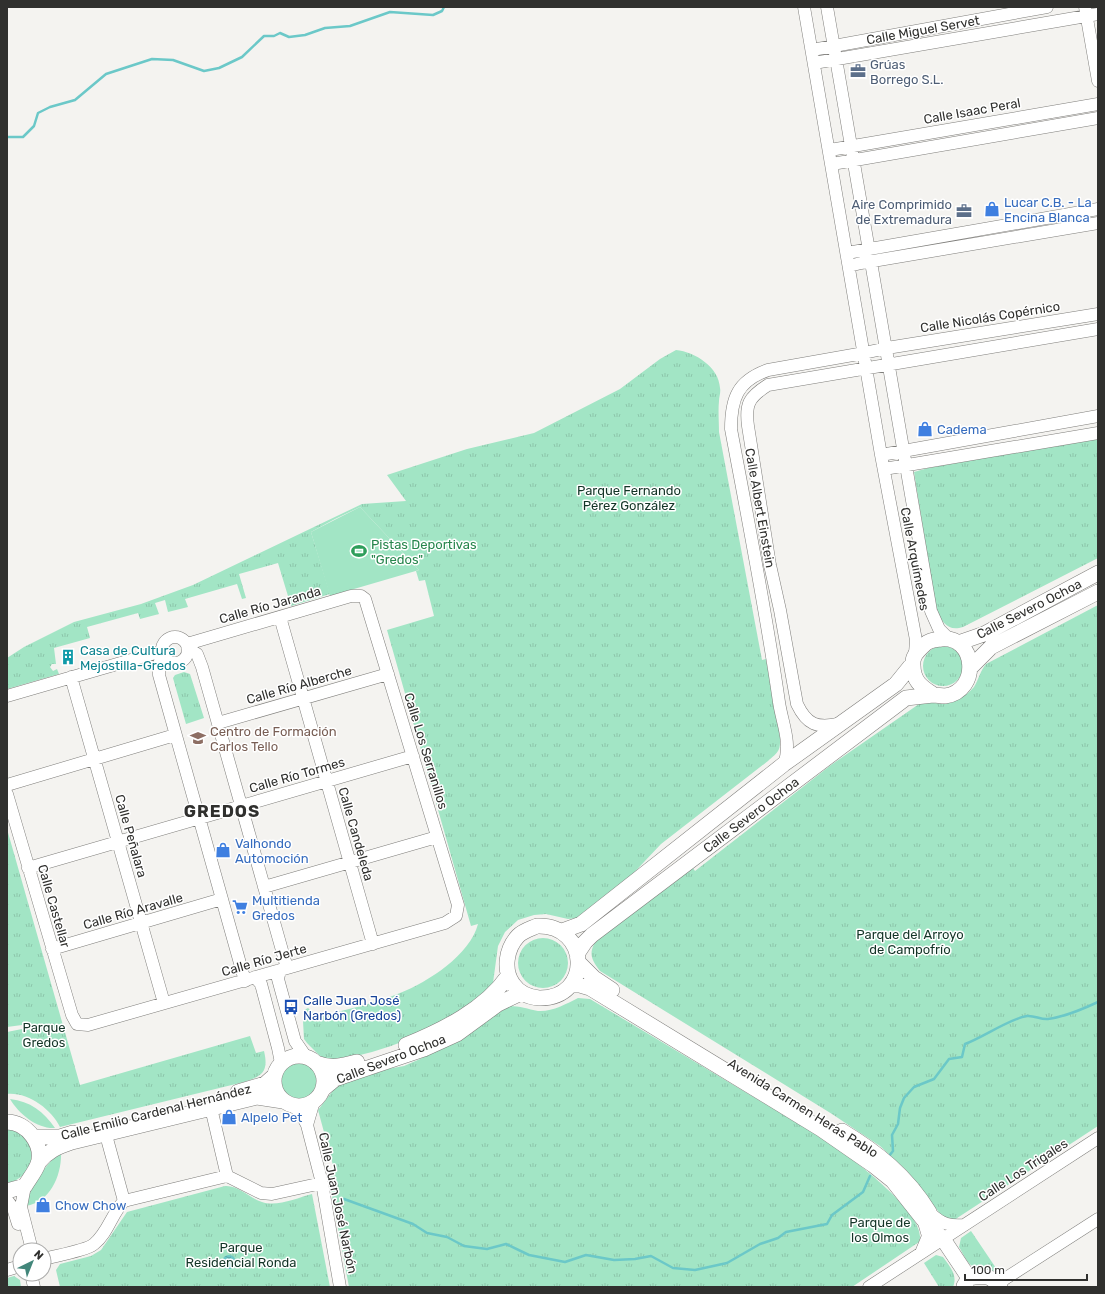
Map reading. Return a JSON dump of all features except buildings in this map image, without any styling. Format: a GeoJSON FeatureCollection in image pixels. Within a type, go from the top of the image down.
{"type":"FeatureCollection","features":[{"type":"Feature","properties":{"kind":"main road","name":"Calle Severo Ochoa"},"geometry":{"type":"LineString","coordinates":[[953,641],[984,634],[1098,573]]}},
{"type":"Feature","properties":{"kind":"main road","name":"Calle Severo Ochoa"},"geometry":{"type":"LineString","coordinates":[[971,667],[991,648],[1098,592]]}},
{"type":"Feature","properties":{"kind":"main road"},"geometry":{"type":"LineString","coordinates":[[928,641],[953,641],[964,648],[971,667],[968,680],[959,690],[946,696],[934,695],[919,686],[914,676],[914,659],[928,641]]}},
{"type":"Feature","properties":{"kind":"main road","name":"Calle Severo Ochoa"},"geometry":{"type":"LineString","coordinates":[[562,931],[581,924],[784,764],[896,684],[914,659]]}},
{"type":"Feature","properties":{"kind":"main road","name":"Calle Severo Ochoa"},"geometry":{"type":"LineString","coordinates":[[578,958],[585,942],[592,935],[906,698],[934,695]]}},
{"type":"Feature","properties":{"kind":"main road"},"geometry":{"type":"LineString","coordinates":[[537,926],[548,926],[562,931],[574,945],[578,958],[572,985],[563,993],[547,998],[534,998],[521,993],[508,976],[507,958],[510,947],[518,935],[537,926]]}},
{"type":"Feature","properties":{"kind":"main road","name":"Avenida Carmen Heras Pablo"},"geometry":{"type":"LineString","coordinates":[[578,958],[594,978],[608,988],[861,1143],[896,1169],[913,1189],[927,1217]]}},
{"type":"Feature","properties":{"kind":"main road","name":"Calle Severo Ochoa"},"geometry":{"type":"LineString","coordinates":[[311,1060],[327,1067],[342,1066],[381,1055],[419,1040],[453,1023],[468,1013],[492,995],[508,976]]}},
{"type":"Feature","properties":{"kind":"main road","name":"Avenida Carmen Heras Pablo"},"geometry":{"type":"LineString","coordinates":[[572,985],[580,985],[590,988],[850,1148],[893,1182],[927,1217],[953,1236],[967,1283]]}},
{"type":"Feature","properties":{"kind":"main road","name":"Calle Severo Ochoa"},"geometry":{"type":"LineString","coordinates":[[323,1089],[335,1079],[424,1049],[457,1034],[498,1004],[521,993]]}},
{"type":"Feature","properties":{"kind":"main road"},"geometry":{"type":"LineString","coordinates":[[294,1056],[311,1060],[322,1072],[324,1082],[323,1089],[314,1102],[305,1105],[288,1103],[275,1090],[274,1076],[281,1063],[294,1056]]}},
{"type":"Feature","properties":{"kind":"main road","name":"Calle Emilio Cardenal Hernández"},"geometry":{"type":"LineString","coordinates":[[35,1137],[60,1137],[244,1091],[265,1084],[274,1076]]}},
{"type":"Feature","properties":{"kind":"main road","name":"Calle Emilio Cardenal Hernández"},"geometry":{"type":"LineString","coordinates":[[25,1186],[38,1163],[55,1147],[257,1098],[288,1103]]}},
{"type":"Feature","properties":{"kind":"main road"},"geometry":{"type":"LineString","coordinates":[[7,1110],[14,1124],[35,1137],[38,1151],[38,1163]]}},
{"type":"Feature","properties":{"kind":"main road"},"geometry":{"type":"LineString","coordinates":[[7,1191],[25,1186]]}},
{"type":"Feature","properties":{"kind":"main road"},"geometry":{"type":"LineString","coordinates":[[967,1283],[984,1275],[998,1283]]}},
{"type":"Feature","properties":{"kind":"street","name":"Calle Arquímedes"},"geometry":{"type":"LineString","coordinates":[[804,7],[830,150],[881,455],[916,640],[914,659]]}},
{"type":"Feature","properties":{"kind":"street","name":"Calle Arquímedes"},"geometry":{"type":"LineString","coordinates":[[827,7],[852,161],[887,348],[888,364],[930,611],[939,629],[953,641]]}},
{"type":"Feature","properties":{"kind":"street","name":"Calle Miguel Servet"},"geometry":{"type":"LineString","coordinates":[[834,47],[1047,7]]}},
{"type":"Feature","properties":{"kind":"street"},"geometry":{"type":"LineString","coordinates":[[1085,11],[1098,81]]}},
{"type":"Feature","properties":{"kind":"street","name":"Calle Miguel Servet"},"geometry":{"type":"LineString","coordinates":[[836,59],[1085,11],[1098,14]]}},
{"type":"Feature","properties":{"kind":"street"},"geometry":{"type":"LineString","coordinates":[[812,50],[834,47]]}},
{"type":"Feature","properties":{"kind":"street"},"geometry":{"type":"LineString","coordinates":[[814,63],[836,59]]}},
{"type":"Feature","properties":{"kind":"street","name":"Calle Isaac Peral"},"geometry":{"type":"LineString","coordinates":[[850,146],[1098,104]]}},
{"type":"Feature","properties":{"kind":"street"},"geometry":{"type":"LineString","coordinates":[[832,164],[1098,118]]}},
{"type":"Feature","properties":{"kind":"street"},"geometry":{"type":"LineString","coordinates":[[830,150],[850,146]]}},
{"type":"Feature","properties":{"kind":"street"},"geometry":{"type":"LineString","coordinates":[[849,266],[861,263],[871,256],[1098,209]]}},
{"type":"Feature","properties":{"kind":"street"},"geometry":{"type":"LineString","coordinates":[[847,253],[871,256],[1098,223]]}},
{"type":"Feature","properties":{"kind":"street","name":"Calle Nicolás Copérnico"},"geometry":{"type":"LineString","coordinates":[[887,348],[1098,314]]}},
{"type":"Feature","properties":{"kind":"street"},"geometry":{"type":"LineString","coordinates":[[867,368],[1098,329]]}},
{"type":"Feature","properties":{"kind":"street"},"geometry":{"type":"LineString","coordinates":[[864,353],[887,348]]}},
{"type":"Feature","properties":{"kind":"street","name":"Calle Albert Einstein"},"geometry":{"type":"LineString","coordinates":[[784,764],[788,741],[781,717],[770,641],[731,429],[733,403],[738,390],[757,374],[768,370],[864,353]]}},
{"type":"Feature","properties":{"kind":"street","name":"Calle Albert Einstein"},"geometry":{"type":"LineString","coordinates":[[841,723],[823,727],[810,722],[802,714],[797,704],[780,610],[770,565],[746,411],[750,400],[758,391],[768,385],[867,368]]}},
{"type":"Feature","properties":{"kind":"street"},"geometry":{"type":"LineString","coordinates":[[881,455],[1098,416]]}},
{"type":"Feature","properties":{"kind":"street"},"geometry":{"type":"LineString","coordinates":[[884,469],[1098,432]]}},
{"type":"Feature","properties":{"kind":"street","name":"Calle Río Jaranda"},"geometry":{"type":"LineString","coordinates":[[187,646],[352,596],[361,596]]}},
{"type":"Feature","properties":{"kind":"street","name":"Calle Los Serranillos"},"geometry":{"type":"LineString","coordinates":[[361,596],[365,599],[368,606],[458,906],[456,916]]}},
{"type":"Feature","properties":{"kind":"street","name":"Calle Candeleda"},"geometry":{"type":"LineString","coordinates":[[280,617],[373,944]]}},
{"type":"Feature","properties":{"kind":"street"},"geometry":{"type":"LineString","coordinates":[[281,1063],[260,984],[250,979],[222,899],[159,675],[159,664],[164,642],[171,637],[180,638],[197,654],[200,659],[264,887],[284,969],[278,979],[295,1041],[311,1060]]}},
{"type":"Feature","properties":{"kind":"street"},"geometry":{"type":"LineString","coordinates":[[162,654],[171,663],[179,662],[186,656],[187,646]]}},
{"type":"Feature","properties":{"kind":"street"},"geometry":{"type":"LineString","coordinates":[[7,696],[71,677],[162,654]]}},
{"type":"Feature","properties":{"kind":"street","name":"Calle Río Alberche"},"geometry":{"type":"LineString","coordinates":[[218,723],[388,674]]}},
{"type":"Feature","properties":{"kind":"street","name":"Calle Peñalara"},"geometry":{"type":"LineString","coordinates":[[71,677],[164,1003]]}},
{"type":"Feature","properties":{"kind":"street"},"geometry":{"type":"LineString","coordinates":[[7,785],[175,735]]}},
{"type":"Feature","properties":{"kind":"street","name":"Calle Río Tormes"},"geometry":{"type":"LineString","coordinates":[[28,868],[413,756]]}},
{"type":"Feature","properties":{"kind":"street","name":"Calle Castellar"},"geometry":{"type":"LineString","coordinates":[[7,794],[72,1016],[77,1024]]}},
{"type":"Feature","properties":{"kind":"street"},"geometry":{"type":"LineString","coordinates":[[264,887],[437,837]]}},
{"type":"Feature","properties":{"kind":"street","name":"Calle Río Aravalle"},"geometry":{"type":"LineString","coordinates":[[52,949],[222,899]]}},
{"type":"Feature","properties":{"kind":"street","name":"Calle Río Jerte"},"geometry":{"type":"LineString","coordinates":[[77,1024],[88,1025],[373,944],[445,923],[456,916]]}},
{"type":"Feature","properties":{"kind":"street","name":"Calle Juan José Narbón"},"geometry":{"type":"LineString","coordinates":[[307,1125],[314,1102]]}},
{"type":"Feature","properties":{"kind":"street","name":"Calle Juan José Narbón"},"geometry":{"type":"LineString","coordinates":[[288,1103],[300,1113],[307,1125],[322,1182],[340,1287]]}},
{"type":"Feature","properties":{"kind":"street"},"geometry":{"type":"LineString","coordinates":[[211,1108],[227,1176]]}},
{"type":"Feature","properties":{"kind":"street"},"geometry":{"type":"LineString","coordinates":[[106,1135],[124,1201]]}},
{"type":"Feature","properties":{"kind":"street","name":"Calle Los Trigales"},"geometry":{"type":"LineString","coordinates":[[953,1236],[1098,1138]]}},
{"type":"Feature","properties":{"kind":"street"},"geometry":{"type":"LineString","coordinates":[[52,1257],[93,1245],[100,1238],[118,1207],[124,1201],[227,1176],[261,1193],[272,1194],[322,1182]]}},
{"type":"Feature","properties":{"kind":"street"},"geometry":{"type":"LineString","coordinates":[[25,1186],[21,1207],[30,1242]]}},
{"type":"Feature","properties":{"kind":"street"},"geometry":{"type":"LineString","coordinates":[[7,1200],[13,1208],[22,1242]]}},
{"type":"Feature","properties":{"kind":"street"},"geometry":{"type":"LineString","coordinates":[[869,1287],[926,1250],[953,1236],[951,1226],[927,1217],[928,1236],[926,1250]]}},
{"type":"Feature","properties":{"kind":"street"},"geometry":{"type":"LineString","coordinates":[[998,1283],[1098,1219]]}},
{"type":"Feature","properties":{"kind":"green space","name":"Parque Fernando Pérez González"},"geometry":{"type":"Polygon","coordinates":[[[676,350],[698,357],[711,367],[719,380],[719,432],[762,660],[766,659],[776,706],[780,732],[778,751],[768,761],[661,844],[627,880],[579,918],[568,919],[546,914],[534,915],[518,920],[505,932],[498,946],[493,983],[478,1000],[409,1039],[391,1046],[332,1062],[321,1057],[304,1039],[303,1021],[306,1020],[304,1010],[308,1008],[313,1012],[315,1018],[358,1007],[411,988],[435,975],[457,957],[474,935],[478,924],[471,926],[387,630],[434,616],[425,580],[419,581],[416,571],[419,570],[360,507],[311,532],[330,594],[291,606],[278,563],[239,574],[246,598],[242,599],[237,584],[185,599],[188,607],[168,612],[165,600],[155,603],[159,614],[140,619],[138,613],[87,627],[90,638],[54,648],[56,664],[52,664],[50,667],[53,671],[57,669],[59,674],[7,689],[7,658],[24,647],[74,622],[141,604],[193,585],[362,504],[406,501],[387,475],[467,449],[534,433],[620,389],[660,359],[676,350]]]}},
{"type":"Feature","properties":{"kind":"green space"},"geometry":{"type":"Polygon","coordinates":[[[1098,438],[1098,558],[963,627],[953,628],[946,625],[936,610],[914,472],[928,468],[1098,438]]]}},
{"type":"Feature","properties":{"kind":"green space","name":"Pistas Deportivas \"Gredos\""},"geometry":{"type":"Polygon","coordinates":[[[360,507],[419,570],[330,596],[311,532],[360,507]]]}},
{"type":"Feature","properties":{"kind":"green space","name":"Parque del Arroyo de Campofrío"},"geometry":{"type":"Polygon","coordinates":[[[1098,605],[1098,1126],[948,1224],[907,1171],[880,1146],[832,1114],[600,971],[593,960],[593,947],[602,933],[690,864],[695,871],[831,765],[919,704],[948,703],[960,698],[974,687],[982,669],[986,664],[1098,605]]]}},
{"type":"Feature","properties":{"kind":"green space"},"geometry":{"type":"Polygon","coordinates":[[[939,646],[947,646],[954,649],[960,655],[963,666],[960,677],[954,683],[947,686],[939,686],[932,683],[926,677],[923,670],[923,662],[926,655],[932,649],[939,646]]]}},
{"type":"Feature","properties":{"kind":"green space"},"geometry":{"type":"Polygon","coordinates":[[[184,672],[190,674],[204,718],[186,724],[173,678],[175,675],[184,672]]]}},
{"type":"Feature","properties":{"kind":"green space","name":"Parque Gredos"},"geometry":{"type":"Polygon","coordinates":[[[7,829],[80,1085],[250,1036],[256,1053],[264,1051],[266,1064],[263,1072],[255,1078],[244,1082],[60,1127],[51,1114],[38,1103],[23,1096],[7,1094],[7,1032],[22,1029],[22,1025],[7,1027],[7,829]]]}},
{"type":"Feature","properties":{"kind":"green space"},"geometry":{"type":"Polygon","coordinates":[[[538,938],[548,938],[561,945],[568,958],[568,968],[561,981],[548,988],[538,988],[529,984],[522,977],[518,968],[518,958],[522,949],[529,942],[538,938]]]}},
{"type":"Feature","properties":{"kind":"green space","name":"Parque de los Olmos"},"geometry":{"type":"Polygon","coordinates":[[[578,998],[590,999],[832,1144],[871,1174],[901,1203],[913,1218],[919,1231],[919,1242],[852,1287],[349,1287],[328,1175],[334,1169],[318,1110],[338,1084],[382,1070],[404,1066],[420,1059],[453,1042],[509,1006],[543,1011],[559,1007],[578,998]]]}},
{"type":"Feature","properties":{"kind":"green space"},"geometry":{"type":"Polygon","coordinates":[[[295,1062],[303,1062],[313,1067],[317,1074],[317,1088],[313,1095],[303,1100],[295,1100],[285,1095],[283,1092],[280,1085],[280,1077],[285,1067],[288,1065],[295,1062]]]}},
{"type":"Feature","properties":{"kind":"green space"},"geometry":{"type":"Polygon","coordinates":[[[10,1099],[24,1102],[36,1108],[55,1128],[48,1128],[29,1120],[18,1110],[10,1099]]]}},
{"type":"Feature","properties":{"kind":"green space"},"geometry":{"type":"Polygon","coordinates":[[[7,1127],[24,1135],[32,1149],[32,1157],[27,1171],[15,1181],[7,1183],[7,1127]]]}},
{"type":"Feature","properties":{"kind":"green space"},"geometry":{"type":"Polygon","coordinates":[[[61,1152],[61,1160],[57,1178],[53,1186],[42,1199],[26,1206],[31,1191],[39,1176],[50,1162],[61,1152]]]}},
{"type":"Feature","properties":{"kind":"green space","name":"Parque Residencial Ronda"},"geometry":{"type":"Polygon","coordinates":[[[225,1186],[230,1186],[257,1200],[268,1203],[280,1203],[312,1194],[330,1287],[60,1287],[56,1270],[60,1264],[91,1256],[101,1250],[127,1212],[225,1186]]]}},
{"type":"Feature","properties":{"kind":"green space"},"geometry":{"type":"Polygon","coordinates":[[[971,1231],[998,1271],[995,1273],[972,1266],[959,1247],[961,1238],[971,1231]]]}},
{"type":"Feature","properties":{"kind":"green space"},"geometry":{"type":"Polygon","coordinates":[[[936,1255],[943,1257],[951,1268],[955,1279],[953,1287],[939,1287],[924,1263],[936,1255]]]}},
{"type":"Feature","properties":{"kind":"green space"},"geometry":{"type":"Polygon","coordinates":[[[12,1277],[12,1282],[20,1282],[21,1287],[7,1287],[7,1278],[12,1277]]]}},
{"type":"Feature","properties":{"kind":"water"},"geometry":{"type":"Polygon","coordinates":[[[226,1255],[232,1255],[236,1259],[236,1265],[232,1269],[226,1269],[222,1265],[222,1259],[226,1255]]]}},
{"type":"Feature","properties":{"kind":"waterway"},"geometry":{"type":"LineString","coordinates":[[7,137],[23,137],[34,126],[38,113],[50,107],[75,100],[106,74],[152,59],[173,60],[204,71],[219,68],[242,57],[264,36],[274,36],[280,33],[289,37],[305,35],[325,28],[350,26],[390,12],[433,15],[442,11],[444,7]]}},
{"type":"Feature","properties":{"kind":"waterway"},"geometry":{"type":"LineString","coordinates":[[889,1156],[893,1151],[892,1135],[898,1124],[900,1108],[904,1098],[914,1087],[934,1079],[949,1059],[962,1057],[965,1044],[1013,1020],[1027,1016],[1045,1019],[1054,1018],[1098,1002]]}},
{"type":"Feature","properties":{"kind":"waterway"},"geometry":{"type":"LineString","coordinates":[[344,1199],[413,1224],[427,1233],[447,1237],[464,1246],[487,1249],[506,1244],[529,1255],[565,1262],[586,1255],[614,1260],[635,1259],[651,1256],[673,1268],[695,1270],[727,1263],[760,1244],[778,1238],[786,1232],[827,1224],[832,1215],[863,1192],[870,1176]]}},
{"type":"Feature","properties":{"kind":"place","name":"Grúas Borrego S.L."},"geometry":{"type":"Point","coordinates":[858,71]}},
{"type":"Feature","properties":{"kind":"place","name":"Lucar C.B. - La Encina Blanca"},"geometry":{"type":"Point","coordinates":[992,209]}},
{"type":"Feature","properties":{"kind":"place","name":"Aire Comprimido de Extremadura"},"geometry":{"type":"Point","coordinates":[964,211]}},
{"type":"Feature","properties":{"kind":"place","name":"Cadema"},"geometry":{"type":"Point","coordinates":[925,429]}},
{"type":"Feature","properties":{"kind":"place","name":"Pistas Deportivas \"Gredos\""},"geometry":{"type":"Point","coordinates":[359,551]}},
{"type":"Feature","properties":{"kind":"place","name":"Casa de Cultura Mejostilla-Gredos"},"geometry":{"type":"Point","coordinates":[68,657]}},
{"type":"Feature","properties":{"kind":"place","name":"Centro de Formación Carlos Tello"},"geometry":{"type":"Point","coordinates":[198,738]}},
{"type":"Feature","properties":{"kind":"place","name":"Valhondo Automoción"},"geometry":{"type":"Point","coordinates":[223,850]}},
{"type":"Feature","properties":{"kind":"place","name":"Multitienda Gredos"},"geometry":{"type":"Point","coordinates":[240,907]}},
{"type":"Feature","properties":{"kind":"place","name":"Calle Juan José Narbón (Gredos)"},"geometry":{"type":"Point","coordinates":[291,1007]}},
{"type":"Feature","properties":{"kind":"place","name":"Alpelo Pet"},"geometry":{"type":"Point","coordinates":[229,1117]}},
{"type":"Feature","properties":{"kind":"place","name":"Chow Chow"},"geometry":{"type":"Point","coordinates":[43,1205]}},
{"type":"Feature","properties":{"kind":"district","name":"GREDOS"},"geometry":{"type":"Point","coordinates":[222,811]}}]}
